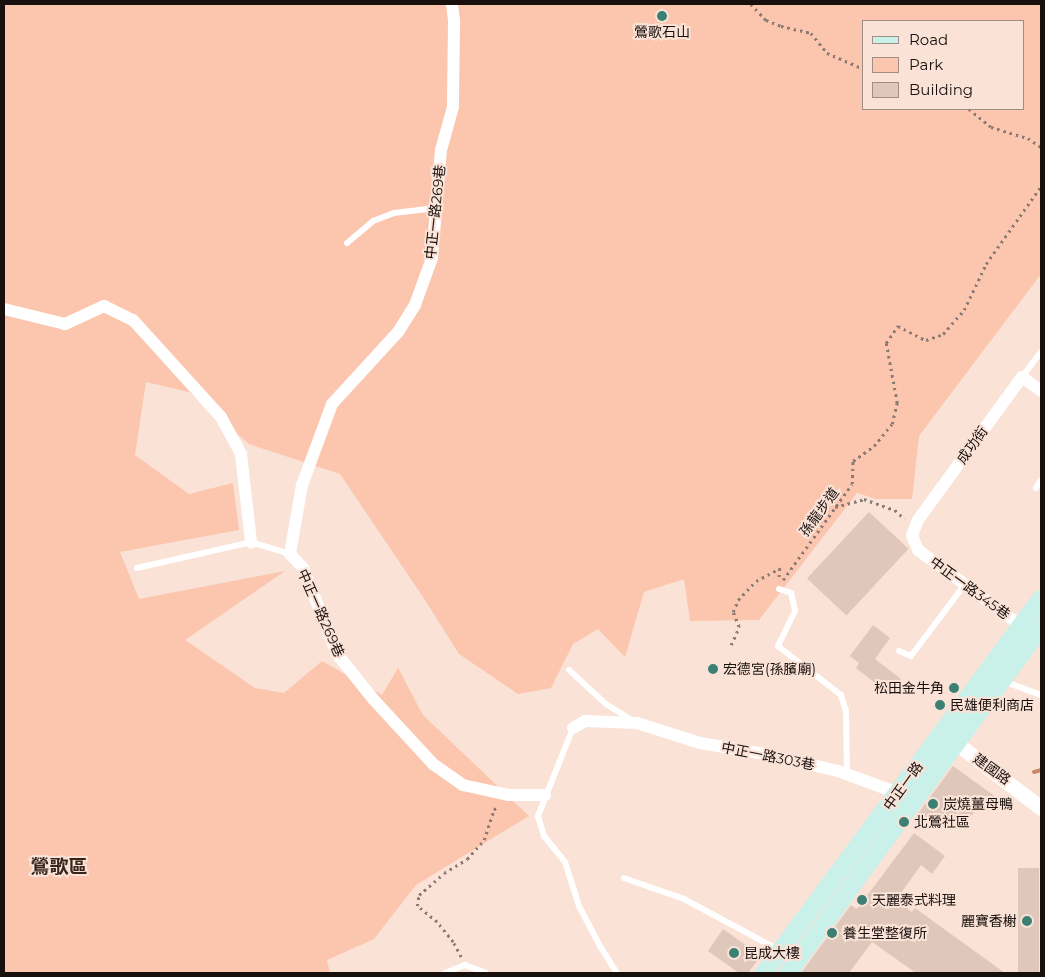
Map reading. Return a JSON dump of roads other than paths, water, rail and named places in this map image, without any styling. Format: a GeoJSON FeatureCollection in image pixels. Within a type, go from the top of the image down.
{"type":"FeatureCollection","features":[{"type":"Feature","properties":{"kind":"main road","name":"中正一路"},"geometry":{"type":"LineString","coordinates":[[764,973],[1041,599]]}},
{"type":"Feature","properties":{"kind":"main road","name":"中正一路"},"geometry":{"type":"LineString","coordinates":[[788,973],[1038,632]]}},
{"type":"Feature","properties":{"kind":"street","name":"中正一路269巷"},"geometry":{"type":"LineString","coordinates":[[452,4],[454,21],[453,107],[441,150],[432,258],[415,305],[398,332],[332,404],[302,485],[290,554],[303,568],[337,654],[374,700],[433,764],[463,785],[508,795],[545,795]]}},
{"type":"Feature","properties":{"kind":"street"},"geometry":{"type":"LineString","coordinates":[[4,309],[64,324],[104,306],[133,320],[221,417],[241,454],[251,542]]}},
{"type":"Feature","properties":{"kind":"street"},"geometry":{"type":"LineString","coordinates":[[1022,377],[1041,391]]}},
{"type":"Feature","properties":{"kind":"street","name":"成功街"},"geometry":{"type":"LineString","coordinates":[[913,532],[918,520],[1022,377]]}},
{"type":"Feature","properties":{"kind":"street","name":"中正一路345巷"},"geometry":{"type":"LineString","coordinates":[[913,532],[918,550],[1021,625],[1038,632]]}},
{"type":"Feature","properties":{"kind":"street","name":"中正一路303巷"},"geometry":{"type":"LineString","coordinates":[[573,728],[585,721],[637,723],[700,743],[760,753],[846,774],[898,793]]}},
{"type":"Feature","properties":{"kind":"street","name":"建國路"},"geometry":{"type":"LineString","coordinates":[[942,732],[1041,808]]}},
{"type":"Feature","properties":{"kind":"lane"},"geometry":{"type":"LineString","coordinates":[[347,243],[373,220],[394,213],[436,208]]}},
{"type":"Feature","properties":{"kind":"lane"},"geometry":{"type":"LineString","coordinates":[[1022,377],[1041,352]]}},
{"type":"Feature","properties":{"kind":"lane"},"geometry":{"type":"LineString","coordinates":[[1036,488],[1041,480]]}},
{"type":"Feature","properties":{"kind":"lane"},"geometry":{"type":"LineString","coordinates":[[136,568],[251,542],[290,554]]}},
{"type":"Feature","properties":{"kind":"lane"},"geometry":{"type":"LineString","coordinates":[[899,651],[911,656],[965,584]]}},
{"type":"Feature","properties":{"kind":"lane"},"geometry":{"type":"LineString","coordinates":[[778,589],[791,593],[795,611],[778,646],[841,695],[846,711],[846,774]]}},
{"type":"Feature","properties":{"kind":"lane","name":"中正一路303巷"},"geometry":{"type":"LineString","coordinates":[[569,670],[606,704],[637,723]]}},
{"type":"Feature","properties":{"kind":"lane"},"geometry":{"type":"LineString","coordinates":[[1002,681],[1041,695]]}},
{"type":"Feature","properties":{"kind":"lane"},"geometry":{"type":"LineString","coordinates":[[573,728],[538,816],[544,836],[565,862],[579,906],[617,973]]}},
{"type":"Feature","properties":{"kind":"lane"},"geometry":{"type":"LineString","coordinates":[[624,878],[684,899],[781,951]]}},
{"type":"Feature","properties":{"kind":"lane"},"geometry":{"type":"LineString","coordinates":[[445,973],[465,966],[486,973]]}},
{"type":"Feature","properties":{"kind":"waterway"},"geometry":{"type":"LineString","coordinates":[[1034,772],[1041,770]]}},
{"type":"Feature","properties":{"kind":"place","name":"鶯歌石山"},"geometry":{"type":"Point","coordinates":[662,16]}},
{"type":"Feature","properties":{"kind":"place","name":"宏德宮(孫臏廟)"},"geometry":{"type":"Point","coordinates":[713,669]}},
{"type":"Feature","properties":{"kind":"place","name":"松田金牛角"},"geometry":{"type":"Point","coordinates":[954,688]}},
{"type":"Feature","properties":{"kind":"place","name":"民雄便利商店"},"geometry":{"type":"Point","coordinates":[940,705]}},
{"type":"Feature","properties":{"kind":"place","name":"炭燒薑母鴨"},"geometry":{"type":"Point","coordinates":[933,804]}},
{"type":"Feature","properties":{"kind":"place","name":"北鶯社區"},"geometry":{"type":"Point","coordinates":[904,822]}},
{"type":"Feature","properties":{"kind":"place","name":"天麗泰式料理"},"geometry":{"type":"Point","coordinates":[862,900]}},
{"type":"Feature","properties":{"kind":"place","name":"麗寶香榭"},"geometry":{"type":"Point","coordinates":[1027,921]}},
{"type":"Feature","properties":{"kind":"place","name":"養生堂整復所"},"geometry":{"type":"Point","coordinates":[832,933]}},
{"type":"Feature","properties":{"kind":"place","name":"昆成大樓"},"geometry":{"type":"Point","coordinates":[734,953]}},
{"type":"Feature","properties":{"kind":"district","name":"鶯歌區"},"geometry":{"type":"Point","coordinates":[59,867]}}]}
